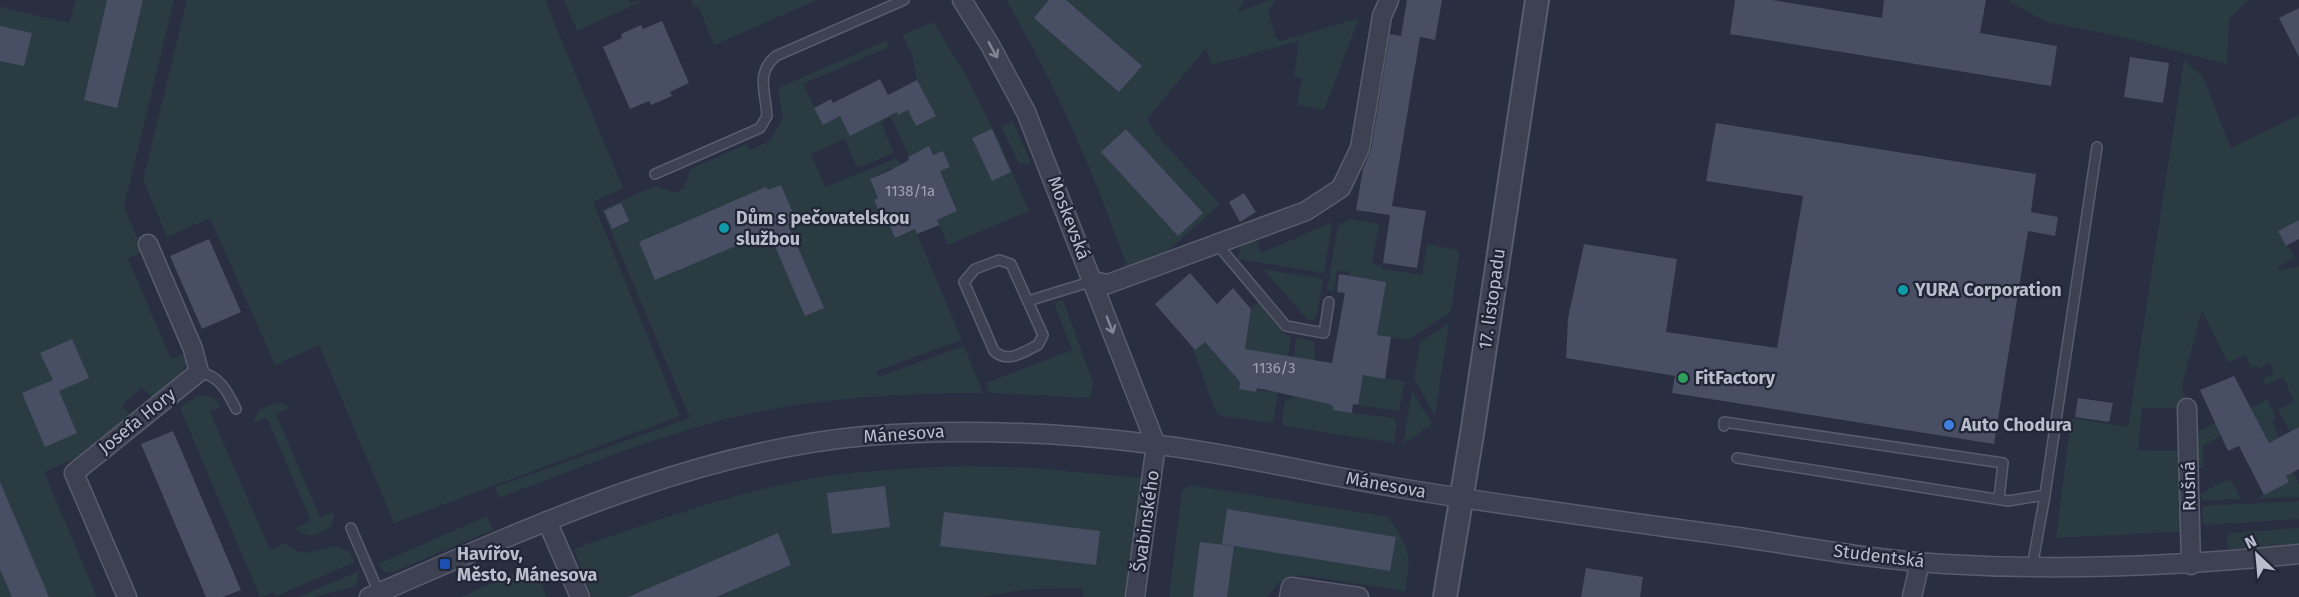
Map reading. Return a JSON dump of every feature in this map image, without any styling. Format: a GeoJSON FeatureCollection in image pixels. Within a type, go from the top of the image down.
{"type":"FeatureCollection","features":[{"type":"Feature","properties":{"kind":"street","name":"Moskevská"},"geometry":{"type":"LineString","coordinates":[[962,0],[990,45],[1026,112],[1156,444]]}},
{"type":"Feature","properties":{"kind":"street"},"geometry":{"type":"LineString","coordinates":[[1093,281],[1108,284],[1306,211],[1341,188],[1360,148],[1382,16],[1389,0]]}},
{"type":"Feature","properties":{"kind":"street","name":"17. listopadu"},"geometry":{"type":"LineString","coordinates":[[1445,597],[1537,0]]}},
{"type":"Feature","properties":{"kind":"street"},"geometry":{"type":"LineString","coordinates":[[148,244],[193,349],[199,372]]}},
{"type":"Feature","properties":{"kind":"street","name":"Josefa Hory"},"geometry":{"type":"LineString","coordinates":[[127,597],[74,473],[199,372]]}},
{"type":"Feature","properties":{"kind":"street","name":"Rušná"},"geometry":{"type":"LineString","coordinates":[[2187,408],[2191,565]]}},
{"type":"Feature","properties":{"kind":"street","name":"Mánesova"},"geometry":{"type":"LineString","coordinates":[[374,595],[547,521],[661,479],[758,453],[861,436],[1007,431],[1156,444],[1462,498]]}},
{"type":"Feature","properties":{"kind":"street","name":"Švabinského"},"geometry":{"type":"LineString","coordinates":[[1135,597],[1156,444]]}},
{"type":"Feature","properties":{"kind":"street","name":"Studentská"},"geometry":{"type":"LineString","coordinates":[[1462,498],[1920,562],[2031,567],[2191,565],[2299,554]]}},
{"type":"Feature","properties":{"kind":"street"},"geometry":{"type":"LineString","coordinates":[[547,521],[580,597]]}},
{"type":"Feature","properties":{"kind":"street"},"geometry":{"type":"LineString","coordinates":[[1912,597],[1920,562]]}},
{"type":"Feature","properties":{"kind":"street"},"geometry":{"type":"LineString","coordinates":[[1289,597],[1291,587],[1359,597]]}},
{"type":"Feature","properties":{"kind":"lane"},"geometry":{"type":"LineString","coordinates":[[656,174],[760,128],[767,116],[761,80],[764,69],[776,56],[904,0]]}},
{"type":"Feature","properties":{"kind":"lane"},"geometry":{"type":"LineString","coordinates":[[2031,567],[2045,495],[2097,147]]}},
{"type":"Feature","properties":{"kind":"lane"},"geometry":{"type":"LineString","coordinates":[[1217,244],[1286,326],[1324,333],[1329,302]]}},
{"type":"Feature","properties":{"kind":"lane"},"geometry":{"type":"LineString","coordinates":[[999,260],[1011,264],[1028,301],[1043,335],[1038,345],[1010,358],[1001,357],[994,351],[964,282],[975,268],[999,260]]}},
{"type":"Feature","properties":{"kind":"lane"},"geometry":{"type":"LineString","coordinates":[[1028,301],[1093,281]]}},
{"type":"Feature","properties":{"kind":"lane"},"geometry":{"type":"LineString","coordinates":[[199,372],[218,380],[225,387],[236,409]]}},
{"type":"Feature","properties":{"kind":"lane"},"geometry":{"type":"LineString","coordinates":[[1729,422],[2003,463],[2005,498]]}},
{"type":"Feature","properties":{"kind":"lane"},"geometry":{"type":"LineString","coordinates":[[1737,458],[2005,498],[2045,495]]}},
{"type":"Feature","properties":{"kind":"lane"},"geometry":{"type":"LineString","coordinates":[[351,528],[374,595]]}},
{"type":"Feature","properties":{"kind":"shaded area"},"geometry":{"type":"Polygon","coordinates":[[[76,0],[174,0],[124,207],[143,252],[128,259],[171,359],[186,353],[186,361],[177,380],[154,400],[142,387],[122,405],[132,418],[125,424],[122,420],[74,459],[44,472],[97,597],[0,597],[0,7],[69,23],[76,0]]]}},
{"type":"Feature","properties":{"kind":"shaded area"},"geometry":{"type":"Polygon","coordinates":[[[187,0],[545,0],[623,188],[593,202],[680,416],[394,523],[319,345],[275,365],[210,218],[167,237],[143,180],[187,0]]]}},
{"type":"Feature","properties":{"kind":"shaded area"},"geometry":{"type":"Polygon","coordinates":[[[564,0],[629,0],[630,3],[645,0],[577,31],[564,0]]]}},
{"type":"Feature","properties":{"kind":"shaded area"},"geometry":{"type":"Polygon","coordinates":[[[691,0],[817,0],[714,45],[698,6],[694,7],[691,0]]]}},
{"type":"Feature","properties":{"kind":"shaded area"},"geometry":{"type":"Polygon","coordinates":[[[1006,0],[1245,0],[1237,12],[1276,0],[1268,10],[1275,36],[1280,41],[1359,18],[1324,110],[1297,105],[1302,78],[1294,77],[1299,41],[1211,65],[1206,48],[1147,119],[1155,133],[1220,204],[1165,254],[1127,267],[1073,130],[1006,0]]]}},
{"type":"Feature","properties":{"kind":"shaded area"},"geometry":{"type":"Polygon","coordinates":[[[2007,0],[2249,0],[2229,19],[2227,64],[2123,37],[2046,22],[2007,0]]]}},
{"type":"Feature","properties":{"kind":"shaded area"},"geometry":{"type":"Polygon","coordinates":[[[933,22],[963,70],[998,139],[1029,211],[948,245],[937,220],[957,211],[940,171],[950,167],[944,152],[913,165],[891,117],[881,122],[894,153],[857,168],[845,139],[811,154],[825,187],[897,158],[903,169],[894,173],[891,168],[870,179],[878,198],[874,200],[883,221],[887,219],[895,238],[915,229],[962,340],[876,371],[878,377],[964,346],[983,393],[866,397],[758,412],[645,444],[499,498],[495,487],[690,418],[602,210],[656,185],[674,193],[684,188],[690,169],[747,144],[750,150],[770,141],[783,117],[778,88],[888,40],[887,48],[805,83],[804,86],[823,125],[840,116],[897,112],[898,115],[908,110],[916,126],[935,116],[917,80],[912,54],[902,35],[933,22]]]}},
{"type":"Feature","properties":{"kind":"shaded area"},"geometry":{"type":"Polygon","coordinates":[[[2184,60],[2203,77],[2231,148],[2299,115],[2299,220],[2278,231],[2295,257],[2278,267],[2279,271],[2299,266],[2299,427],[2290,432],[2278,410],[2294,402],[2283,377],[2266,385],[2263,379],[2274,374],[2269,363],[2258,369],[2256,366],[2251,368],[2245,355],[2228,363],[2202,311],[2182,385],[2187,408],[2142,408],[2138,450],[2188,451],[2190,531],[2056,538],[2071,418],[2128,427],[2184,60]]]}},
{"type":"Feature","properties":{"kind":"shaded area"},"geometry":{"type":"Polygon","coordinates":[[[1013,121],[1031,163],[1019,163],[1001,127],[1013,121]]]}},
{"type":"Feature","properties":{"kind":"shaded area"},"geometry":{"type":"Polygon","coordinates":[[[1349,219],[1379,224],[1372,264],[1382,266],[1382,269],[1422,275],[1427,244],[1458,250],[1451,312],[1408,340],[1377,335],[1385,282],[1349,276],[1349,272],[1337,271],[1334,291],[1327,290],[1338,226],[1349,219]]]}},
{"type":"Feature","properties":{"kind":"shaded area"},"geometry":{"type":"Polygon","coordinates":[[[1332,222],[1324,273],[1238,259],[1241,244],[1255,240],[1262,253],[1332,222]]]}},
{"type":"Feature","properties":{"kind":"shaded area"},"geometry":{"type":"Polygon","coordinates":[[[1263,269],[1323,279],[1317,315],[1313,320],[1308,320],[1263,269]]]}},
{"type":"Feature","properties":{"kind":"shaded area"},"geometry":{"type":"Polygon","coordinates":[[[1063,300],[1093,382],[1091,398],[989,393],[986,383],[1072,350],[1054,303],[1063,300]]]}},
{"type":"Feature","properties":{"kind":"shaded area"},"geometry":{"type":"Polygon","coordinates":[[[1259,302],[1286,335],[1291,336],[1288,356],[1245,349],[1251,309],[1259,302]]]}},
{"type":"Feature","properties":{"kind":"shaded area"},"geometry":{"type":"Polygon","coordinates":[[[1449,323],[1435,415],[1414,379],[1420,342],[1449,323]]]}},
{"type":"Feature","properties":{"kind":"shaded area"},"geometry":{"type":"Polygon","coordinates":[[[1296,337],[1314,342],[1315,360],[1294,357],[1296,337]]]}},
{"type":"Feature","properties":{"kind":"shaded area"},"geometry":{"type":"Polygon","coordinates":[[[1205,342],[1240,382],[1239,389],[1278,392],[1273,423],[1221,416],[1216,412],[1193,349],[1205,342]]]}},
{"type":"Feature","properties":{"kind":"shaded area"},"geometry":{"type":"Polygon","coordinates":[[[1363,375],[1405,381],[1399,411],[1358,405],[1363,375]]]}},
{"type":"Feature","properties":{"kind":"shaded area"},"geometry":{"type":"Polygon","coordinates":[[[1412,391],[1432,424],[1403,444],[1412,391]]]}},
{"type":"Feature","properties":{"kind":"shaded area"},"geometry":{"type":"Polygon","coordinates":[[[199,395],[214,398],[221,407],[210,412],[270,550],[285,543],[304,552],[337,546],[350,552],[355,562],[276,596],[274,592],[260,597],[180,408],[199,395]]]}},
{"type":"Feature","properties":{"kind":"shaded area"},"geometry":{"type":"Polygon","coordinates":[[[1291,397],[1326,400],[1325,404],[1333,406],[1333,410],[1393,418],[1397,424],[1394,443],[1284,426],[1282,421],[1285,399],[1290,400],[1291,397]]]}},
{"type":"Feature","properties":{"kind":"shaded area"},"geometry":{"type":"Polygon","coordinates":[[[2267,399],[2276,418],[2272,421],[2279,437],[2269,443],[2251,408],[2267,399]]]}},
{"type":"Feature","properties":{"kind":"shaded area"},"geometry":{"type":"Polygon","coordinates":[[[276,403],[283,403],[290,408],[276,414],[320,517],[335,512],[332,525],[314,535],[304,534],[296,528],[311,521],[267,418],[252,424],[259,410],[276,403]]]}},
{"type":"Feature","properties":{"kind":"shaded area"},"geometry":{"type":"Polygon","coordinates":[[[2217,422],[2223,434],[2203,446],[2204,467],[2198,469],[2196,432],[2217,422]]]}},
{"type":"Feature","properties":{"kind":"shaded area"},"geometry":{"type":"Polygon","coordinates":[[[967,466],[1033,468],[1141,478],[1127,597],[1083,597],[1083,588],[1030,589],[981,597],[592,597],[574,549],[696,508],[789,483],[857,473],[967,466]]]}},
{"type":"Feature","properties":{"kind":"shaded area"},"geometry":{"type":"Polygon","coordinates":[[[2293,472],[2299,484],[2299,497],[2256,499],[2288,482],[2286,476],[2293,472]]]}},
{"type":"Feature","properties":{"kind":"shaded area"},"geometry":{"type":"Polygon","coordinates":[[[2225,480],[2232,482],[2241,499],[2202,501],[2201,494],[2225,480]]]}},
{"type":"Feature","properties":{"kind":"shaded area"},"geometry":{"type":"Polygon","coordinates":[[[1190,485],[1389,517],[1405,544],[1407,552],[1408,568],[1405,591],[1300,575],[1281,581],[1267,597],[1169,597],[1182,491],[1190,485]]]}},
{"type":"Feature","properties":{"kind":"shaded area"},"geometry":{"type":"Polygon","coordinates":[[[2299,501],[2299,519],[2205,525],[2202,521],[2203,506],[2299,501]]]}},
{"type":"Feature","properties":{"kind":"shaded area"},"geometry":{"type":"Polygon","coordinates":[[[487,516],[493,530],[393,572],[385,572],[378,564],[487,516]]]}},
{"type":"Feature","properties":{"kind":"shaded area"},"geometry":{"type":"Polygon","coordinates":[[[2299,528],[2299,544],[2228,549],[2227,536],[2232,533],[2299,528]]]}},
{"type":"Feature","properties":{"kind":"shaded area"},"geometry":{"type":"Polygon","coordinates":[[[530,567],[537,572],[547,597],[460,597],[530,567]]]}},
{"type":"Feature","properties":{"kind":"shaded area"},"geometry":{"type":"Polygon","coordinates":[[[359,571],[356,586],[314,597],[298,597],[359,571]]]}},
{"type":"Feature","properties":{"kind":"building"},"geometry":{"type":"Polygon","coordinates":[[[107,0],[143,0],[117,108],[84,100],[107,0]]]}},
{"type":"Feature","properties":{"kind":"building"},"geometry":{"type":"Polygon","coordinates":[[[1049,0],[1066,0],[1142,66],[1119,92],[1034,18],[1049,0]]]}},
{"type":"Feature","properties":{"kind":"building"},"geometry":{"type":"Polygon","coordinates":[[[1407,0],[1442,0],[1435,40],[1420,37],[1392,206],[1426,211],[1417,268],[1383,263],[1390,215],[1356,210],[1363,169],[1371,150],[1390,34],[1401,36],[1407,0]]]}},
{"type":"Feature","properties":{"kind":"building"},"geometry":{"type":"Polygon","coordinates":[[[1735,0],[1772,0],[1882,18],[1884,0],[1986,0],[1980,33],[2057,46],[2051,86],[1730,34],[1735,0]]]}},
{"type":"Feature","properties":{"kind":"building"},"geometry":{"type":"Polygon","coordinates":[[[2299,8],[2299,57],[2279,18],[2299,8]]]}},
{"type":"Feature","properties":{"kind":"building"},"geometry":{"type":"Polygon","coordinates":[[[662,21],[689,83],[670,92],[672,96],[651,105],[649,101],[630,109],[603,47],[622,38],[621,34],[641,25],[643,29],[662,21]]]}},
{"type":"Feature","properties":{"kind":"building"},"geometry":{"type":"Polygon","coordinates":[[[0,26],[32,33],[24,66],[0,61],[0,26]]]}},
{"type":"Feature","properties":{"kind":"building"},"geometry":{"type":"Polygon","coordinates":[[[2130,57],[2169,63],[2163,103],[2124,97],[2130,57]]]}},
{"type":"Feature","properties":{"kind":"building"},"geometry":{"type":"Polygon","coordinates":[[[880,79],[888,95],[917,80],[936,116],[916,126],[908,110],[898,115],[897,112],[850,136],[840,116],[823,125],[814,108],[831,99],[833,103],[880,79]]]}},
{"type":"Feature","properties":{"kind":"building"},"geometry":{"type":"Polygon","coordinates":[[[1716,123],[2036,174],[2031,212],[2058,217],[2055,236],[2028,231],[1994,444],[1672,393],[1675,376],[1566,358],[1568,318],[1584,244],[1677,259],[1666,332],[1777,348],[1803,196],[1706,181],[1716,123]]]}},
{"type":"Feature","properties":{"kind":"building"},"geometry":{"type":"Polygon","coordinates":[[[992,129],[1011,172],[992,181],[972,138],[992,129]]]}},
{"type":"Feature","properties":{"kind":"building"},"geometry":{"type":"Polygon","coordinates":[[[1126,129],[1203,213],[1178,236],[1101,152],[1126,129]]]}},
{"type":"Feature","properties":{"kind":"building"},"geometry":{"type":"Polygon","coordinates":[[[929,146],[933,155],[943,151],[950,167],[940,171],[957,211],[937,220],[939,225],[917,234],[915,229],[895,238],[887,219],[883,221],[874,200],[878,198],[870,179],[909,160],[908,157],[929,146]]]}},
{"type":"Feature","properties":{"kind":"building","name":"Dům s pečovatelskou službou"},"geometry":{"type":"Polygon","coordinates":[[[781,185],[796,220],[788,224],[824,308],[805,316],[769,232],[655,280],[639,242],[766,187],[768,190],[781,185]]]}},
{"type":"Feature","properties":{"kind":"building"},"geometry":{"type":"Polygon","coordinates":[[[1244,193],[1256,212],[1240,222],[1229,202],[1244,193]]]}},
{"type":"Feature","properties":{"kind":"building"},"geometry":{"type":"Polygon","coordinates":[[[621,203],[629,221],[612,229],[604,211],[621,203]]]}},
{"type":"Feature","properties":{"kind":"building"},"geometry":{"type":"Polygon","coordinates":[[[2299,220],[2299,239],[2286,246],[2278,231],[2299,220]]]}},
{"type":"Feature","properties":{"kind":"building"},"geometry":{"type":"Polygon","coordinates":[[[209,239],[241,312],[202,329],[170,256],[209,239]]]}},
{"type":"Feature","properties":{"kind":"building"},"geometry":{"type":"Polygon","coordinates":[[[1190,273],[1217,304],[1233,288],[1251,309],[1245,349],[1332,363],[1345,293],[1337,292],[1339,274],[1386,282],[1377,335],[1391,337],[1385,379],[1363,375],[1358,405],[1353,404],[1352,413],[1333,410],[1333,406],[1325,403],[1257,388],[1256,392],[1239,389],[1240,382],[1205,342],[1195,350],[1155,304],[1190,273]]]}},
{"type":"Feature","properties":{"kind":"building"},"geometry":{"type":"Polygon","coordinates":[[[72,339],[89,378],[59,391],[77,433],[45,447],[22,393],[53,380],[40,353],[72,339]]]}},
{"type":"Feature","properties":{"kind":"building"},"geometry":{"type":"Polygon","coordinates":[[[2234,376],[2269,443],[2299,427],[2299,469],[2286,476],[2289,482],[2264,495],[2239,446],[2228,451],[2200,390],[2234,376]]]}},
{"type":"Feature","properties":{"kind":"building"},"geometry":{"type":"Polygon","coordinates":[[[2078,398],[2113,403],[2109,422],[2075,417],[2078,398]]]}},
{"type":"Feature","properties":{"kind":"building"},"geometry":{"type":"Polygon","coordinates":[[[173,431],[241,590],[223,597],[206,597],[141,444],[173,431]]]}},
{"type":"Feature","properties":{"kind":"building"},"geometry":{"type":"Polygon","coordinates":[[[0,482],[49,597],[12,597],[0,569],[0,482]]]}},
{"type":"Feature","properties":{"kind":"building"},"geometry":{"type":"Polygon","coordinates":[[[885,486],[890,527],[832,534],[827,493],[885,486]]]}},
{"type":"Feature","properties":{"kind":"building"},"geometry":{"type":"Polygon","coordinates":[[[1227,509],[1396,537],[1390,571],[1222,544],[1227,509]]]}},
{"type":"Feature","properties":{"kind":"building"},"geometry":{"type":"Polygon","coordinates":[[[944,512],[1100,531],[1096,565],[940,546],[944,512]]]}},
{"type":"Feature","properties":{"kind":"building"},"geometry":{"type":"Polygon","coordinates":[[[778,533],[791,565],[716,597],[628,597],[778,533]]]}},
{"type":"Feature","properties":{"kind":"building"},"geometry":{"type":"Polygon","coordinates":[[[1200,542],[1234,546],[1227,597],[1193,597],[1200,542]]]}},
{"type":"Feature","properties":{"kind":"building"},"geometry":{"type":"Polygon","coordinates":[[[1586,568],[1643,577],[1640,597],[1581,597],[1586,568]]]}},
{"type":"Feature","properties":{"kind":"place","name":"Dům s pečovatelskou službou"},"geometry":{"type":"Point","coordinates":[724,228]}},
{"type":"Feature","properties":{"kind":"place","name":"YURA Corporation"},"geometry":{"type":"Point","coordinates":[1903,290]}},
{"type":"Feature","properties":{"kind":"place","name":"FitFactory"},"geometry":{"type":"Point","coordinates":[1683,378]}},
{"type":"Feature","properties":{"kind":"place","name":"Auto Chodura"},"geometry":{"type":"Point","coordinates":[1949,425]}},
{"type":"Feature","properties":{"kind":"place","name":"Havířov, Město, Mánesova"},"geometry":{"type":"Point","coordinates":[445,564]}}]}
